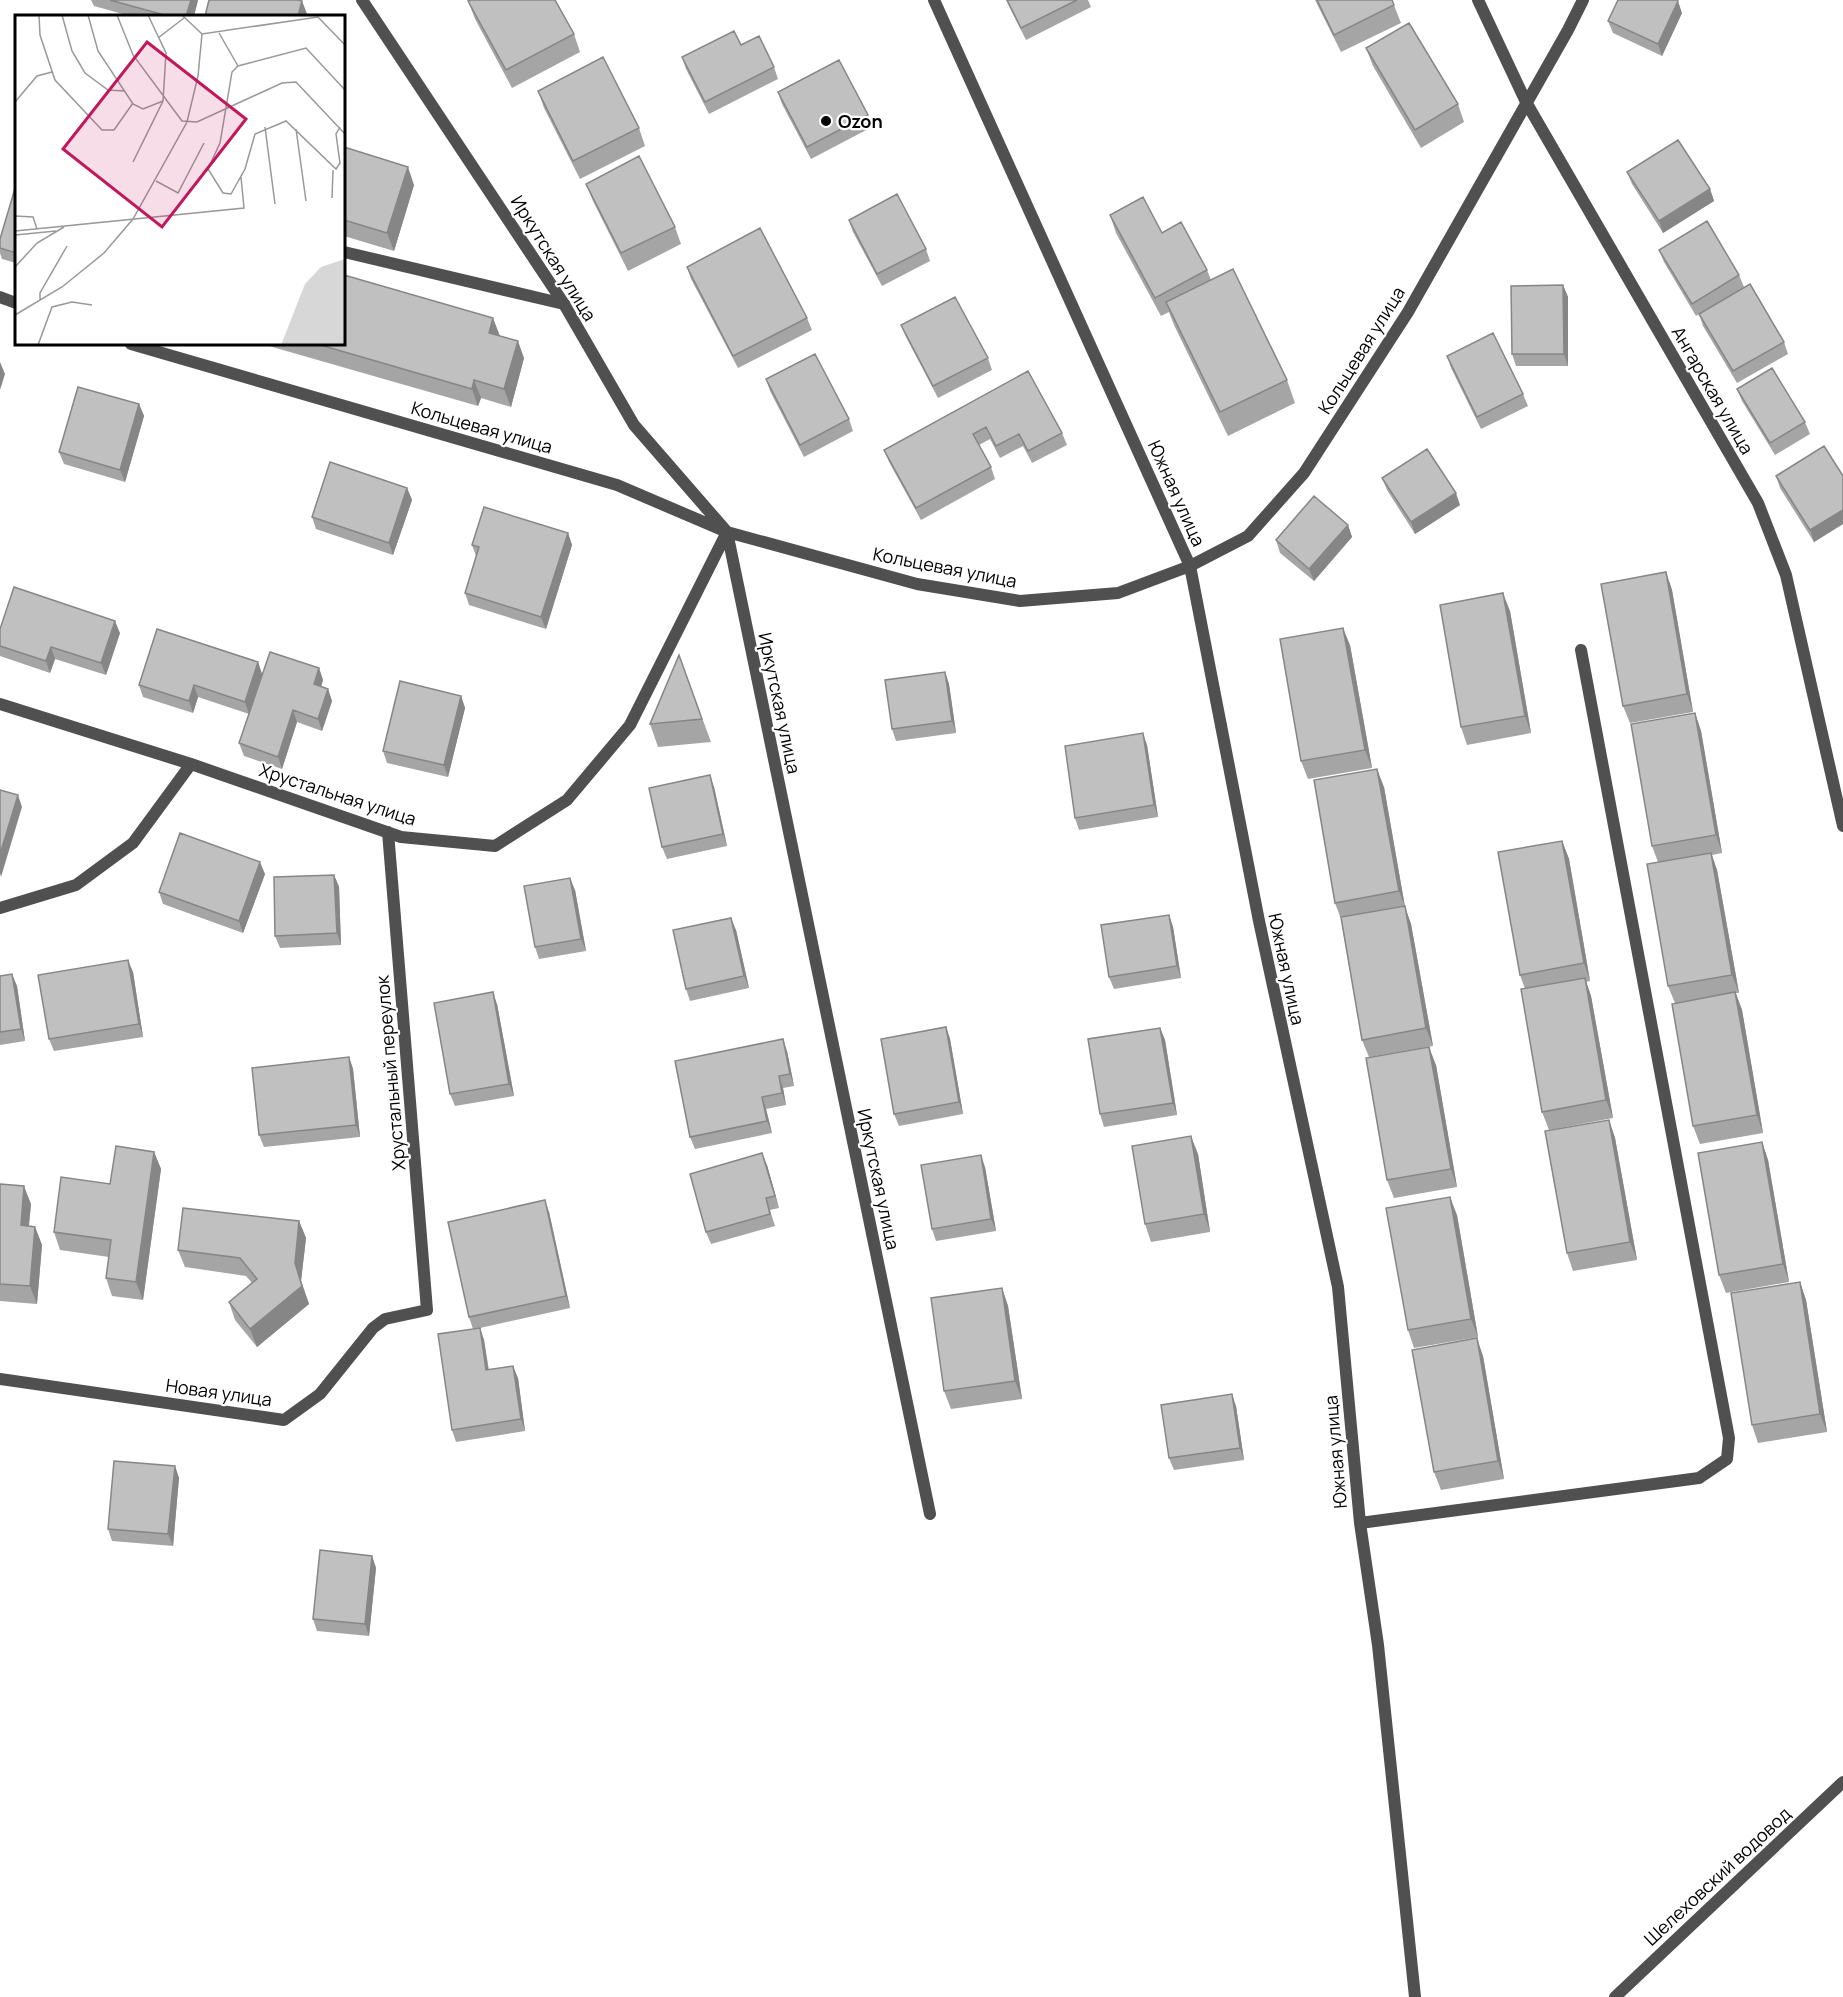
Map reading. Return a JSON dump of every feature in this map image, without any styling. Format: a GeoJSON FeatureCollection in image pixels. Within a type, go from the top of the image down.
{"type":"FeatureCollection","features":[{"type":"Feature","properties":{"kind":"street","name":"Иркутская улица"},"geometry":{"type":"LineString","coordinates":[[362,0],[564,304],[634,425],[727,532],[930,1514]]}},
{"type":"Feature","properties":{"kind":"street","name":"Южная улица"},"geometry":{"type":"LineString","coordinates":[[934,0],[1190,566],[1258,921],[1338,1287],[1360,1523],[1377,1645],[1415,1997]]}},
{"type":"Feature","properties":{"kind":"street","name":"Ангарская улица"},"geometry":{"type":"LineString","coordinates":[[1478,0],[1526,102],[1758,503],[1786,575],[1843,826]]}},
{"type":"Feature","properties":{"kind":"street","name":"Кольцевая улица"},"geometry":{"type":"LineString","coordinates":[[134,345],[617,485],[727,532],[917,584],[1020,601],[1118,593],[1190,566],[1248,536],[1304,473],[1408,312],[1583,0]]}},
{"type":"Feature","properties":{"kind":"street"},"geometry":{"type":"LineString","coordinates":[[345,252],[564,304]]}},
{"type":"Feature","properties":{"kind":"street"},"geometry":{"type":"LineString","coordinates":[[0,297],[15,303]]}},
{"type":"Feature","properties":{"kind":"street","name":"Хрустальная улица"},"geometry":{"type":"LineString","coordinates":[[0,704],[191,764],[401,837],[495,846],[567,801],[630,725],[727,532]]}},
{"type":"Feature","properties":{"kind":"street"},"geometry":{"type":"LineString","coordinates":[[1360,1523],[1699,1478],[1727,1460],[1730,1438],[1581,650]]}},
{"type":"Feature","properties":{"kind":"street"},"geometry":{"type":"LineString","coordinates":[[0,908],[76,885],[133,843],[191,764]]}},
{"type":"Feature","properties":{"kind":"street","name":"Хрустальный переулок"},"geometry":{"type":"LineString","coordinates":[[388,832],[427,1310]]}},
{"type":"Feature","properties":{"kind":"street","name":"Новая улица"},"geometry":{"type":"LineString","coordinates":[[0,1379],[284,1420],[320,1394],[373,1328],[385,1319],[427,1310]]}},
{"type":"Feature","properties":{"kind":"street","name":"Шелеховский водовод"},"geometry":{"type":"LineString","coordinates":[[1615,1997],[1843,1782]]}},
{"type":"Feature","properties":{"kind":"building"},"geometry":{"type":"Polygon","coordinates":[[[110,0],[191,0],[186,15],[164,15],[110,0]]]}},
{"type":"Feature","properties":{"kind":"building"},"geometry":{"type":"Polygon","coordinates":[[[209,0],[302,1],[298,15],[205,15],[209,0]]]}},
{"type":"Feature","properties":{"kind":"building"},"geometry":{"type":"Polygon","coordinates":[[[555,0],[574,34],[506,70],[468,1],[555,0]]]}},
{"type":"Feature","properties":{"kind":"building"},"geometry":{"type":"Polygon","coordinates":[[[1007,0],[1077,0],[1021,28],[1007,0]]]}},
{"type":"Feature","properties":{"kind":"building"},"geometry":{"type":"Polygon","coordinates":[[[1317,0],[1392,0],[1394,5],[1334,35],[1317,0]]]}},
{"type":"Feature","properties":{"kind":"building"},"geometry":{"type":"Polygon","coordinates":[[[1618,0],[1678,1],[1658,44],[1608,21],[1618,0]]]}},
{"type":"Feature","properties":{"kind":"building"},"geometry":{"type":"Polygon","coordinates":[[[1409,23],[1458,104],[1415,130],[1366,48],[1409,23]]]}},
{"type":"Feature","properties":{"kind":"building"},"geometry":{"type":"Polygon","coordinates":[[[734,31],[741,45],[759,36],[774,67],[705,102],[682,57],[734,31]]]}},
{"type":"Feature","properties":{"kind":"building"},"geometry":{"type":"Polygon","coordinates":[[[603,57],[639,128],[573,161],[538,91],[603,57]]]}},
{"type":"Feature","properties":{"kind":"building"},"geometry":{"type":"Polygon","coordinates":[[[839,60],[868,115],[807,147],[778,92],[839,60]]]}},
{"type":"Feature","properties":{"kind":"building"},"geometry":{"type":"Polygon","coordinates":[[[1678,140],[1710,189],[1659,221],[1627,172],[1678,140]]]}},
{"type":"Feature","properties":{"kind":"building"},"geometry":{"type":"Polygon","coordinates":[[[345,147],[408,167],[387,233],[345,220],[345,147]]]}},
{"type":"Feature","properties":{"kind":"building"},"geometry":{"type":"Polygon","coordinates":[[[639,156],[675,227],[621,253],[586,184],[639,156]]]}},
{"type":"Feature","properties":{"kind":"building"},"geometry":{"type":"Polygon","coordinates":[[[15,188],[15,253],[0,248],[0,239],[15,188]]]}},
{"type":"Feature","properties":{"kind":"building"},"geometry":{"type":"Polygon","coordinates":[[[897,194],[926,249],[877,274],[849,220],[897,194]]]}},
{"type":"Feature","properties":{"kind":"building"},"geometry":{"type":"Polygon","coordinates":[[[1143,197],[1162,233],[1181,222],[1207,270],[1155,298],[1110,215],[1143,197]]]}},
{"type":"Feature","properties":{"kind":"building"},"geometry":{"type":"Polygon","coordinates":[[[1707,221],[1739,275],[1692,304],[1659,250],[1707,221]]]}},
{"type":"Feature","properties":{"kind":"building"},"geometry":{"type":"Polygon","coordinates":[[[760,228],[807,318],[733,356],[687,267],[760,228]]]}},
{"type":"Feature","properties":{"kind":"building"},"geometry":{"type":"Polygon","coordinates":[[[1233,269],[1287,380],[1220,412],[1166,302],[1233,269]]]}},
{"type":"Feature","properties":{"kind":"building"},"geometry":{"type":"Polygon","coordinates":[[[345,275],[493,318],[489,333],[518,341],[504,389],[474,380],[472,389],[320,345],[345,345],[345,275]]]}},
{"type":"Feature","properties":{"kind":"building"},"geometry":{"type":"Polygon","coordinates":[[[1750,284],[1784,342],[1733,371],[1699,314],[1750,284]]]}},
{"type":"Feature","properties":{"kind":"building"},"geometry":{"type":"Polygon","coordinates":[[[1563,285],[1564,354],[1512,354],[1511,286],[1563,285]]]}},
{"type":"Feature","properties":{"kind":"building"},"geometry":{"type":"Polygon","coordinates":[[[955,297],[988,358],[933,386],[901,325],[955,297]]]}},
{"type":"Feature","properties":{"kind":"building"},"geometry":{"type":"Polygon","coordinates":[[[1493,333],[1523,394],[1477,417],[1447,356],[1493,333]]]}},
{"type":"Feature","properties":{"kind":"building"},"geometry":{"type":"Polygon","coordinates":[[[815,354],[849,419],[800,445],[766,379],[815,354]]]}},
{"type":"Feature","properties":{"kind":"building"},"geometry":{"type":"Polygon","coordinates":[[[1772,368],[1805,422],[1770,443],[1737,389],[1772,368]]]}},
{"type":"Feature","properties":{"kind":"building"},"geometry":{"type":"Polygon","coordinates":[[[1028,371],[1062,433],[1028,451],[1019,434],[996,446],[986,427],[973,434],[991,467],[916,508],[884,450],[1028,371]]]}},
{"type":"Feature","properties":{"kind":"building"},"geometry":{"type":"Polygon","coordinates":[[[78,387],[139,404],[120,470],[59,452],[78,387]]]}},
{"type":"Feature","properties":{"kind":"building"},"geometry":{"type":"Polygon","coordinates":[[[1824,446],[1843,476],[1843,510],[1810,530],[1776,476],[1824,446]]]}},
{"type":"Feature","properties":{"kind":"building"},"geometry":{"type":"Polygon","coordinates":[[[1427,449],[1456,493],[1411,522],[1382,478],[1427,449]]]}},
{"type":"Feature","properties":{"kind":"building"},"geometry":{"type":"Polygon","coordinates":[[[330,462],[407,488],[389,543],[312,517],[330,462]]]}},
{"type":"Feature","properties":{"kind":"building"},"geometry":{"type":"Polygon","coordinates":[[[1314,496],[1348,525],[1309,569],[1276,540],[1314,496]]]}},
{"type":"Feature","properties":{"kind":"building"},"geometry":{"type":"Polygon","coordinates":[[[484,507],[568,533],[541,617],[465,593],[479,547],[472,545],[484,507]]]}},
{"type":"Feature","properties":{"kind":"building"},"geometry":{"type":"Polygon","coordinates":[[[1666,572],[1687,694],[1623,706],[1601,584],[1666,572]]]}},
{"type":"Feature","properties":{"kind":"building"},"geometry":{"type":"Polygon","coordinates":[[[14,587],[115,621],[101,663],[51,647],[46,661],[0,646],[0,629],[14,587]]]}},
{"type":"Feature","properties":{"kind":"building"},"geometry":{"type":"Polygon","coordinates":[[[1503,593],[1525,716],[1461,727],[1440,605],[1503,593]]]}},
{"type":"Feature","properties":{"kind":"building"},"geometry":{"type":"Polygon","coordinates":[[[1343,628],[1365,750],[1301,761],[1280,639],[1343,628]]]}},
{"type":"Feature","properties":{"kind":"building"},"geometry":{"type":"Polygon","coordinates":[[[157,629],[258,662],[245,702],[194,685],[189,701],[139,685],[157,629]]]}},
{"type":"Feature","properties":{"kind":"building"},"geometry":{"type":"Polygon","coordinates":[[[270,652],[319,668],[314,684],[328,689],[318,719],[293,710],[278,757],[239,743],[270,652]]]}},
{"type":"Feature","properties":{"kind":"building"},"geometry":{"type":"Polygon","coordinates":[[[679,655],[702,719],[650,724],[679,655]]]}},
{"type":"Feature","properties":{"kind":"building"},"geometry":{"type":"Polygon","coordinates":[[[945,672],[952,721],[892,729],[885,680],[945,672]]]}},
{"type":"Feature","properties":{"kind":"building"},"geometry":{"type":"Polygon","coordinates":[[[400,681],[461,696],[444,765],[383,751],[400,681]]]}},
{"type":"Feature","properties":{"kind":"building"},"geometry":{"type":"Polygon","coordinates":[[[1695,713],[1716,835],[1652,846],[1631,724],[1695,713]]]}},
{"type":"Feature","properties":{"kind":"building"},"geometry":{"type":"Polygon","coordinates":[[[1143,733],[1154,805],[1075,818],[1065,746],[1143,733]]]}},
{"type":"Feature","properties":{"kind":"building"},"geometry":{"type":"Polygon","coordinates":[[[1377,769],[1399,891],[1335,903],[1314,780],[1377,769]]]}},
{"type":"Feature","properties":{"kind":"building"},"geometry":{"type":"Polygon","coordinates":[[[710,775],[723,834],[662,847],[649,788],[710,775]]]}},
{"type":"Feature","properties":{"kind":"building"},"geometry":{"type":"Polygon","coordinates":[[[0,790],[18,795],[0,854],[0,790]]]}},
{"type":"Feature","properties":{"kind":"building"},"geometry":{"type":"Polygon","coordinates":[[[180,833],[260,862],[239,921],[159,892],[180,833]]]}},
{"type":"Feature","properties":{"kind":"building"},"geometry":{"type":"Polygon","coordinates":[[[1562,841],[1584,963],[1520,975],[1498,852],[1562,841]]]}},
{"type":"Feature","properties":{"kind":"building"},"geometry":{"type":"Polygon","coordinates":[[[1711,853],[1732,975],[1668,986],[1647,864],[1711,853]]]}},
{"type":"Feature","properties":{"kind":"building"},"geometry":{"type":"Polygon","coordinates":[[[334,875],[337,933],[275,936],[274,877],[334,875]]]}},
{"type":"Feature","properties":{"kind":"building"},"geometry":{"type":"Polygon","coordinates":[[[570,878],[581,939],[535,947],[524,886],[570,878]]]}},
{"type":"Feature","properties":{"kind":"building"},"geometry":{"type":"Polygon","coordinates":[[[1405,906],[1426,1028],[1362,1040],[1341,917],[1405,906]]]}},
{"type":"Feature","properties":{"kind":"building"},"geometry":{"type":"Polygon","coordinates":[[[1169,915],[1177,966],[1109,977],[1101,925],[1169,915]]]}},
{"type":"Feature","properties":{"kind":"building"},"geometry":{"type":"Polygon","coordinates":[[[731,918],[744,976],[686,989],[673,930],[731,918]]]}},
{"type":"Feature","properties":{"kind":"building"},"geometry":{"type":"Polygon","coordinates":[[[128,960],[139,1024],[49,1039],[38,975],[128,960]]]}},
{"type":"Feature","properties":{"kind":"building"},"geometry":{"type":"Polygon","coordinates":[[[12,974],[21,1029],[0,1032],[0,976],[12,974]]]}},
{"type":"Feature","properties":{"kind":"building"},"geometry":{"type":"Polygon","coordinates":[[[1585,978],[1606,1100],[1542,1112],[1521,989],[1585,978]]]}},
{"type":"Feature","properties":{"kind":"building"},"geometry":{"type":"Polygon","coordinates":[[[493,992],[509,1084],[450,1094],[434,1003],[493,992]]]}},
{"type":"Feature","properties":{"kind":"building"},"geometry":{"type":"Polygon","coordinates":[[[1735,992],[1757,1115],[1693,1126],[1672,1004],[1735,992]]]}},
{"type":"Feature","properties":{"kind":"building"},"geometry":{"type":"Polygon","coordinates":[[[946,1027],[959,1102],[894,1114],[881,1039],[946,1027]]]}},
{"type":"Feature","properties":{"kind":"building"},"geometry":{"type":"Polygon","coordinates":[[[1160,1028],[1173,1103],[1100,1114],[1088,1039],[1160,1028]]]}},
{"type":"Feature","properties":{"kind":"building"},"geometry":{"type":"Polygon","coordinates":[[[783,1039],[790,1074],[779,1076],[782,1093],[762,1097],[767,1121],[690,1137],[675,1061],[783,1039]]]}},
{"type":"Feature","properties":{"kind":"building"},"geometry":{"type":"Polygon","coordinates":[[[1429,1047],[1451,1169],[1387,1180],[1366,1058],[1429,1047]]]}},
{"type":"Feature","properties":{"kind":"building"},"geometry":{"type":"Polygon","coordinates":[[[349,1057],[356,1125],[259,1135],[252,1068],[349,1057]]]}},
{"type":"Feature","properties":{"kind":"building"},"geometry":{"type":"Polygon","coordinates":[[[1609,1120],[1630,1242],[1567,1253],[1545,1131],[1609,1120]]]}},
{"type":"Feature","properties":{"kind":"building"},"geometry":{"type":"Polygon","coordinates":[[[1191,1136],[1204,1214],[1145,1224],[1132,1146],[1191,1136]]]}},
{"type":"Feature","properties":{"kind":"building"},"geometry":{"type":"Polygon","coordinates":[[[1762,1142],[1783,1264],[1719,1275],[1698,1153],[1762,1142]]]}},
{"type":"Feature","properties":{"kind":"building"},"geometry":{"type":"Polygon","coordinates":[[[116,1146],[154,1152],[136,1282],[106,1278],[111,1240],[54,1232],[61,1177],[110,1184],[116,1146]]]}},
{"type":"Feature","properties":{"kind":"building"},"geometry":{"type":"Polygon","coordinates":[[[762,1153],[775,1196],[766,1198],[770,1214],[706,1232],[690,1174],[762,1153]]]}},
{"type":"Feature","properties":{"kind":"building"},"geometry":{"type":"Polygon","coordinates":[[[981,1155],[991,1219],[932,1229],[921,1165],[981,1155]]]}},
{"type":"Feature","properties":{"kind":"building"},"geometry":{"type":"Polygon","coordinates":[[[0,1184],[24,1186],[21,1225],[35,1227],[30,1286],[0,1284],[0,1184]]]}},
{"type":"Feature","properties":{"kind":"building"},"geometry":{"type":"Polygon","coordinates":[[[1450,1197],[1471,1319],[1408,1330],[1386,1208],[1450,1197]]]}},
{"type":"Feature","properties":{"kind":"building"},"geometry":{"type":"Polygon","coordinates":[[[545,1200],[566,1296],[469,1317],[448,1222],[545,1200]]]}},
{"type":"Feature","properties":{"kind":"building"},"geometry":{"type":"Polygon","coordinates":[[[183,1208],[299,1221],[295,1263],[302,1286],[250,1329],[229,1302],[257,1279],[240,1258],[178,1250],[183,1208]]]}},
{"type":"Feature","properties":{"kind":"building"},"geometry":{"type":"Polygon","coordinates":[[[1800,1282],[1820,1414],[1752,1425],[1731,1293],[1800,1282]]]}},
{"type":"Feature","properties":{"kind":"building"},"geometry":{"type":"Polygon","coordinates":[[[1002,1288],[1015,1381],[944,1391],[931,1298],[1002,1288]]]}},
{"type":"Feature","properties":{"kind":"building"},"geometry":{"type":"Polygon","coordinates":[[[480,1328],[486,1370],[513,1366],[521,1419],[452,1430],[438,1334],[480,1328]]]}},
{"type":"Feature","properties":{"kind":"building"},"geometry":{"type":"Polygon","coordinates":[[[1477,1338],[1498,1461],[1434,1472],[1412,1350],[1477,1338]]]}},
{"type":"Feature","properties":{"kind":"building"},"geometry":{"type":"Polygon","coordinates":[[[1232,1394],[1240,1448],[1169,1458],[1161,1405],[1232,1394]]]}},
{"type":"Feature","properties":{"kind":"building"},"geometry":{"type":"Polygon","coordinates":[[[114,1461],[175,1466],[168,1534],[108,1529],[114,1461]]]}},
{"type":"Feature","properties":{"kind":"building"},"geometry":{"type":"Polygon","coordinates":[[[320,1550],[372,1556],[365,1624],[313,1619],[320,1550]]]}},
{"type":"Feature","properties":{"kind":"place","name":"Ozon"},"geometry":{"type":"Point","coordinates":[826,121]}}]}
